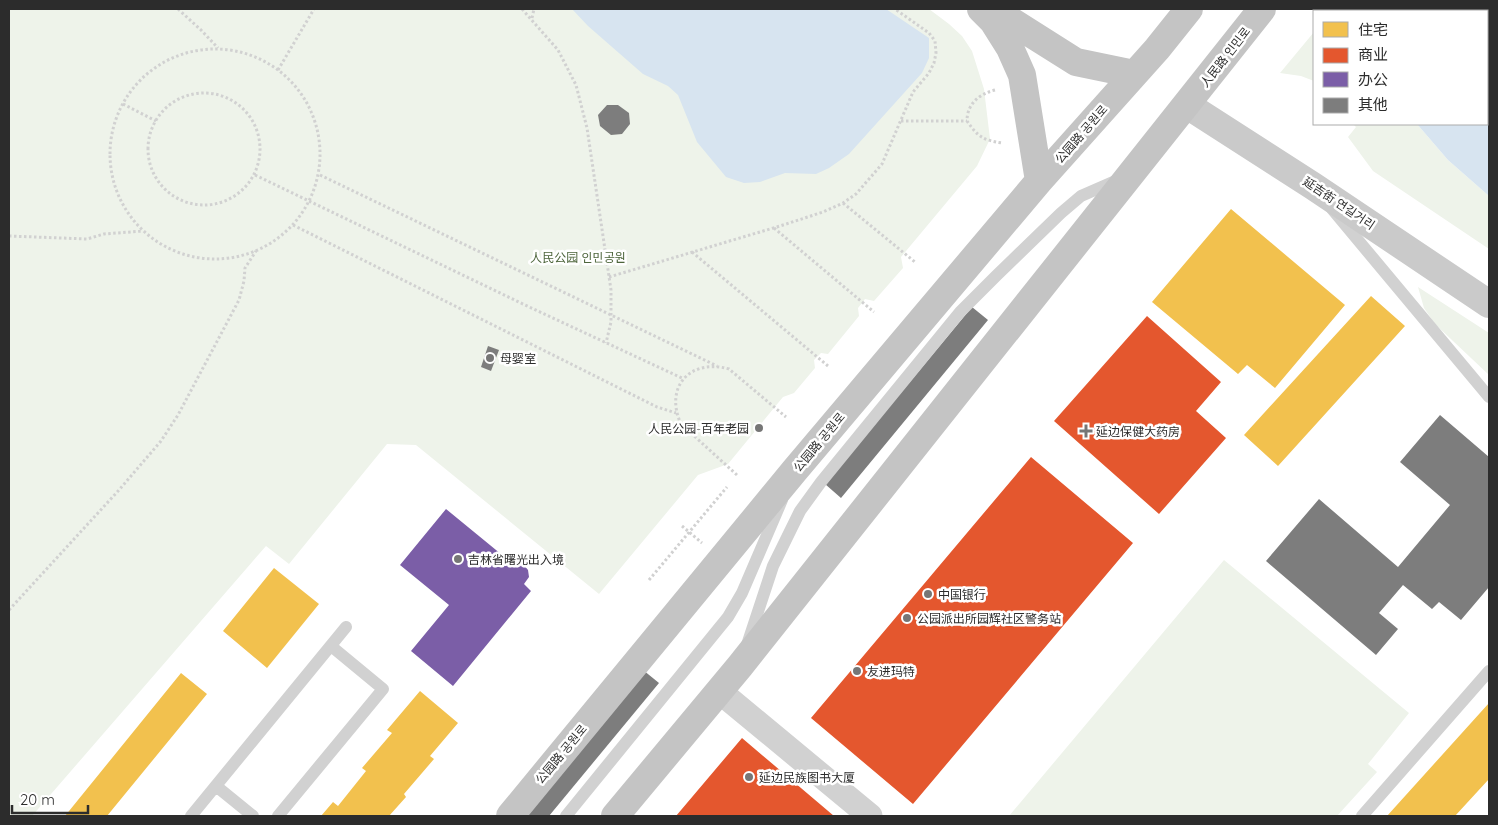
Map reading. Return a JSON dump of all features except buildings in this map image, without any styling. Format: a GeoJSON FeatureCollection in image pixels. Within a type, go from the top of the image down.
{"type":"FeatureCollection","features":[{"type":"Feature","properties":{"kind":"main road"},"geometry":{"type":"LineString","coordinates":[[981,9],[993,21],[1006,41],[1022,75],[1040,181]]}},
{"type":"Feature","properties":{"kind":"main road"},"geometry":{"type":"LineString","coordinates":[[992,9],[1076,62],[1134,74],[1189,9]]}},
{"type":"Feature","properties":{"kind":"main road","name":"人民路 인민로"},"geometry":{"type":"LineString","coordinates":[[1195,95],[1262,9]]}},
{"type":"Feature","properties":{"kind":"main road","name":"公园路 공원로"},"geometry":{"type":"LineString","coordinates":[[510,816],[795,470],[1040,181],[1134,74]]}},
{"type":"Feature","properties":{"kind":"main road"},"geometry":{"type":"LineString","coordinates":[[615,816],[740,666],[1195,95]]}},
{"type":"Feature","properties":{"kind":"street","name":"延吉街 연길거리"},"geometry":{"type":"LineString","coordinates":[[1195,95],[1313,186],[1489,304]]}},
{"type":"Feature","properties":{"kind":"street"},"geometry":{"type":"LineString","coordinates":[[719,691],[870,816]]}},
{"type":"Feature","properties":{"kind":"lane"},"geometry":{"type":"LineString","coordinates":[[740,666],[773,566],[800,511],[821,482],[960,312],[996,276],[1081,196],[1133,173]]}},
{"type":"Feature","properties":{"kind":"lane"},"geometry":{"type":"LineString","coordinates":[[1313,186],[1489,397]]}},
{"type":"Feature","properties":{"kind":"lane"},"geometry":{"type":"LineString","coordinates":[[566,816],[728,617],[742,594],[795,470]]}},
{"type":"Feature","properties":{"kind":"lane"},"geometry":{"type":"LineString","coordinates":[[191,816],[346,627]]}},
{"type":"Feature","properties":{"kind":"lane"},"geometry":{"type":"LineString","coordinates":[[278,816],[383,689],[331,646]]}},
{"type":"Feature","properties":{"kind":"lane"},"geometry":{"type":"LineString","coordinates":[[1362,816],[1489,671]]}},
{"type":"Feature","properties":{"kind":"lane"},"geometry":{"type":"LineString","coordinates":[[216,786],[253,816]]}},
{"type":"Feature","properties":{"kind":"path"},"geometry":{"type":"LineString","coordinates":[[178,9],[218,49]]}},
{"type":"Feature","properties":{"kind":"path"},"geometry":{"type":"LineString","coordinates":[[278,70],[314,9]]}},
{"type":"Feature","properties":{"kind":"path"},"geometry":{"type":"LineString","coordinates":[[522,9],[558,50],[576,85],[587,128],[609,277],[611,314],[606,343]]}},
{"type":"Feature","properties":{"kind":"path"},"geometry":{"type":"LineString","coordinates":[[532,19],[534,9]]}},
{"type":"Feature","properties":{"kind":"path"},"geometry":{"type":"LineString","coordinates":[[609,277],[823,212],[856,194],[882,164],[913,92],[929,73],[934,63],[936,53],[935,41],[930,33],[895,9]]}},
{"type":"Feature","properties":{"kind":"path"},"geometry":{"type":"LineString","coordinates":[[218,49],[239,52],[260,59],[278,70],[298,92],[314,118],[320,148],[320,175],[308,201],[292,225],[276,240],[256,251],[227,259],[197,258],[168,248],[143,231],[130,216],[120,199],[112,171],[111,141],[115,122],[123,104],[140,81],[163,63],[190,52],[218,49]]}},
{"type":"Feature","properties":{"kind":"path"},"geometry":{"type":"LineString","coordinates":[[995,90],[979,97],[972,104],[967,112],[967,121],[978,135],[985,140],[1002,143]]}},
{"type":"Feature","properties":{"kind":"path"},"geometry":{"type":"LineString","coordinates":[[199,94],[217,94],[234,101],[247,112],[257,128],[261,145],[255,175],[240,194],[223,203],[203,206],[184,202],[168,192],[155,178],[149,159],[149,139],[156,121],[167,107],[182,98],[199,94]]}},
{"type":"Feature","properties":{"kind":"path"},"geometry":{"type":"LineString","coordinates":[[123,104],[156,121]]}},
{"type":"Feature","properties":{"kind":"path"},"geometry":{"type":"LineString","coordinates":[[901,121],[967,121]]}},
{"type":"Feature","properties":{"kind":"path"},"geometry":{"type":"LineString","coordinates":[[255,175],[606,343],[684,378]]}},
{"type":"Feature","properties":{"kind":"path"},"geometry":{"type":"LineString","coordinates":[[320,175],[717,366],[729,369],[786,417]]}},
{"type":"Feature","properties":{"kind":"path"},"geometry":{"type":"LineString","coordinates":[[842,203],[915,262]]}},
{"type":"Feature","properties":{"kind":"path"},"geometry":{"type":"LineString","coordinates":[[292,225],[656,407],[676,413]]}},
{"type":"Feature","properties":{"kind":"path"},"geometry":{"type":"LineString","coordinates":[[774,228],[874,312]]}},
{"type":"Feature","properties":{"kind":"path"},"geometry":{"type":"LineString","coordinates":[[9,236],[87,239],[104,234],[143,231]]}},
{"type":"Feature","properties":{"kind":"path"},"geometry":{"type":"LineString","coordinates":[[9,610],[119,490],[161,441],[178,415],[239,300],[245,268],[256,251]]}},
{"type":"Feature","properties":{"kind":"path"},"geometry":{"type":"LineString","coordinates":[[692,252],[828,366]]}},
{"type":"Feature","properties":{"kind":"path"},"geometry":{"type":"LineString","coordinates":[[717,366],[705,366],[693,370],[684,378],[677,389],[674,401],[676,413],[681,424],[737,475]]}},
{"type":"Feature","properties":{"kind":"path"},"geometry":{"type":"LineString","coordinates":[[648,580],[727,486]]}},
{"type":"Feature","properties":{"kind":"green space","name":"人民公园 인민공원"},"geometry":{"type":"Polygon","coordinates":[[[9,9],[929,9],[962,36],[972,51],[984,89],[990,139],[977,166],[901,257],[903,268],[874,301],[865,299],[858,308],[859,316],[828,354],[821,353],[814,360],[815,368],[794,393],[783,397],[728,464],[698,475],[599,594],[416,445],[387,444],[289,564],[266,546],[32,816],[10,816],[9,9]]]}},
{"type":"Feature","properties":{"kind":"green space"},"geometry":{"type":"Polygon","coordinates":[[[1388,9],[1489,9],[1489,118],[1488,10],[1388,9]]]}},
{"type":"Feature","properties":{"kind":"green space"},"geometry":{"type":"Polygon","coordinates":[[[1313,33],[1313,81],[1301,76],[1280,73],[1313,33]]]}},
{"type":"Feature","properties":{"kind":"green space"},"geometry":{"type":"Polygon","coordinates":[[[1354,125],[1418,125],[1448,160],[1489,196],[1489,249],[1373,171],[1348,137],[1356,127],[1354,125]]]}},
{"type":"Feature","properties":{"kind":"green space"},"geometry":{"type":"Polygon","coordinates":[[[1418,287],[1489,333],[1489,375],[1435,324],[1424,308],[1418,287]]]}},
{"type":"Feature","properties":{"kind":"green space"},"geometry":{"type":"Polygon","coordinates":[[[1224,560],[1409,713],[1368,764],[1377,772],[1337,816],[1009,816],[1224,560]]]}},
{"type":"Feature","properties":{"kind":"shaded area"},"geometry":{"type":"Polygon","coordinates":[[[572,9],[886,9],[929,38],[929,58],[922,73],[849,154],[829,168],[816,174],[785,173],[760,182],[744,183],[726,177],[697,142],[678,95],[668,86],[643,74],[588,26],[572,9]]]}},
{"type":"Feature","properties":{"kind":"shaded area"},"geometry":{"type":"Polygon","coordinates":[[[1488,116],[1489,196],[1448,160],[1418,125],[1488,125],[1488,116]]]}},
{"type":"Feature","properties":{"kind":"pier"},"geometry":{"type":"Polygon","coordinates":[[[1291,9],[1329,9],[1313,10],[1313,27],[1291,9]]]}},
{"type":"Feature","properties":{"kind":"place","name":"母婴室"},"geometry":{"type":"Point","coordinates":[490,358]}},
{"type":"Feature","properties":{"kind":"place","name":"人民公园-百年老园"},"geometry":{"type":"Point","coordinates":[759,428]}},
{"type":"Feature","properties":{"kind":"place","name":"延边保健大药房"},"geometry":{"type":"Point","coordinates":[1086,431]}},
{"type":"Feature","properties":{"kind":"place","name":"吉林省曙光出入境"},"geometry":{"type":"Point","coordinates":[458,559]}},
{"type":"Feature","properties":{"kind":"place","name":"中国银行"},"geometry":{"type":"Point","coordinates":[928,594]}},
{"type":"Feature","properties":{"kind":"place","name":"公园派出所园辉社区警务站"},"geometry":{"type":"Point","coordinates":[907,618]}},
{"type":"Feature","properties":{"kind":"place","name":"友进玛特"},"geometry":{"type":"Point","coordinates":[857,671]}},
{"type":"Feature","properties":{"kind":"place","name":"延边民族图书大厦"},"geometry":{"type":"Point","coordinates":[749,777]}}]}
